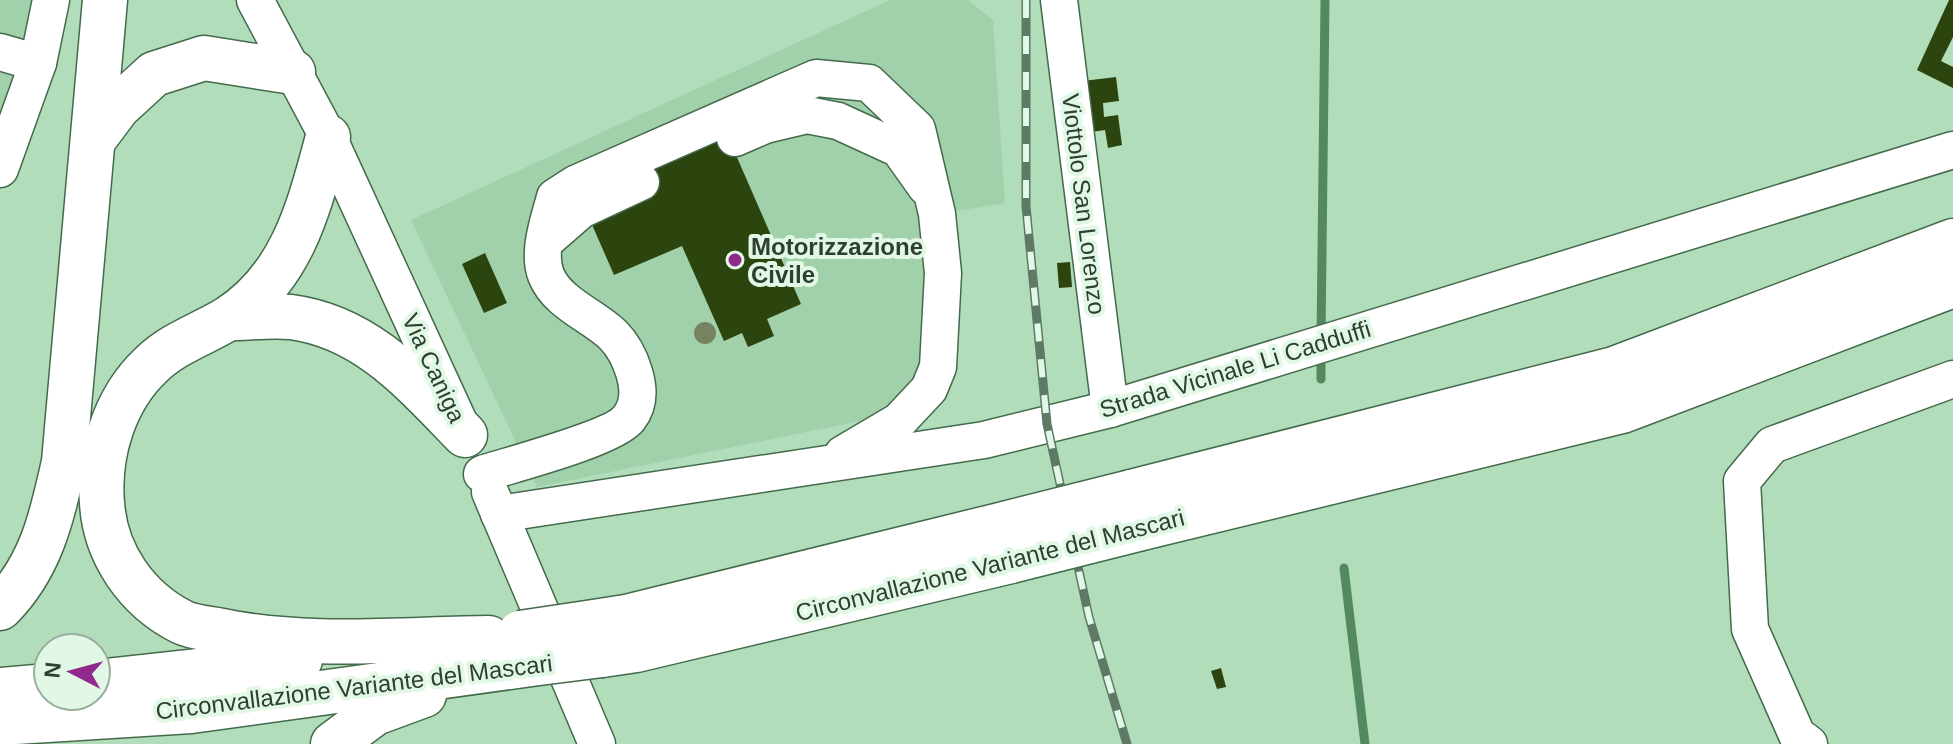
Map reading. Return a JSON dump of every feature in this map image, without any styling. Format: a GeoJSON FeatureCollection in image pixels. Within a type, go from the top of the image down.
{"type":"FeatureCollection","features":[{"type":"Feature","properties":{"kind":"highway"},"geometry":{"type":"LineString","coordinates":[[0,608],[21,587],[49,530],[64,462],[105,0]]}},
{"type":"Feature","properties":{"kind":"highway"},"geometry":{"type":"LineString","coordinates":[[94,139],[118,107],[154,74],[204,58],[293,72]]}},
{"type":"Feature","properties":{"kind":"highway"},"geometry":{"type":"LineString","coordinates":[[328,137],[307,214],[278,274],[229,318],[196,333],[151,365],[115,414],[100,473],[103,529],[133,586],[183,623],[262,640],[510,651]]}},
{"type":"Feature","properties":{"kind":"highway","name":"Circonvallazione Variante del Mascari"},"geometry":{"type":"LineString","coordinates":[[0,723],[191,711],[510,651],[598,638],[636,650],[1003,544],[1136,510],[1614,369],[1953,241]]}},
{"type":"Feature","properties":{"kind":"highway","name":"Circonvallazione Variante del Mascari"},"geometry":{"type":"LineString","coordinates":[[1136,510],[1622,411],[1953,285]]}},
{"type":"Feature","properties":{"kind":"highway"},"geometry":{"type":"LineString","coordinates":[[229,318],[290,317],[342,330],[396,364],[473,455]]}},
{"type":"Feature","properties":{"kind":"highway"},"geometry":{"type":"LineString","coordinates":[[333,744],[375,713],[510,651]]}},
{"type":"Feature","properties":{"kind":"highway","name":"Circonvallazione Variante del Mascari"},"geometry":{"type":"LineString","coordinates":[[112,681],[510,651]]}},
{"type":"Feature","properties":{"kind":"highway"},"geometry":{"type":"LineString","coordinates":[[0,690],[32,687]]}},
{"type":"Feature","properties":{"kind":"street"},"geometry":{"type":"LineString","coordinates":[[0,169],[38,63],[51,0]]}},
{"type":"Feature","properties":{"kind":"street","name":"Via Caniga"},"geometry":{"type":"LineString","coordinates":[[255,0],[328,137],[473,455],[597,744]]}},
{"type":"Feature","properties":{"kind":"street","name":"Viottolo San Lorenzo"},"geometry":{"type":"LineString","coordinates":[[1059,0],[1110,409]]}},
{"type":"Feature","properties":{"kind":"street"},"geometry":{"type":"LineString","coordinates":[[0,52],[38,63]]}},
{"type":"Feature","properties":{"kind":"street"},"geometry":{"type":"LineString","coordinates":[[473,455],[597,436],[628,421],[637,405],[638,387],[630,360],[615,337],[555,293],[545,272],[545,249],[555,197],[575,184],[816,78],[869,83],[917,129],[937,214],[943,273],[938,367],[929,389],[899,421],[826,464]]}},
{"type":"Feature","properties":{"kind":"street"},"geometry":{"type":"LineString","coordinates":[[545,249],[548,239],[581,210],[765,125],[807,115],[838,121],[899,149],[925,186],[937,214]]}},
{"type":"Feature","properties":{"kind":"street","name":"Strada Vicinale Li Cadduffi"},"geometry":{"type":"LineString","coordinates":[[499,514],[984,440],[1110,409],[1953,150]]}},
{"type":"Feature","properties":{"kind":"street"},"geometry":{"type":"LineString","coordinates":[[1809,744],[1797,735],[1750,629],[1742,481],[1772,445],[1953,379]]}},
{"type":"Feature","properties":{"kind":"shaded area"},"geometry":{"type":"Polygon","coordinates":[[[0,0],[35,0],[14,84],[0,125],[0,0]]]}},
{"type":"Feature","properties":{"kind":"shaded area"},"geometry":{"type":"Polygon","coordinates":[[[890,0],[968,0],[993,20],[1005,203],[920,217],[932,358],[890,415],[537,487],[411,220],[890,0]]]}},
{"type":"Feature","properties":{"kind":"building"},"geometry":{"type":"Polygon","coordinates":[[[1949,0],[1953,0],[1953,37],[1941,61],[1953,67],[1953,88],[1917,70],[1949,0]]]}},
{"type":"Feature","properties":{"kind":"building"},"geometry":{"type":"Polygon","coordinates":[[[1116,77],[1119,101],[1103,103],[1104,117],[1118,115],[1122,145],[1108,148],[1105,130],[1091,132],[1083,81],[1116,77]]]}},
{"type":"Feature","properties":{"kind":"building"},"geometry":{"type":"Polygon","coordinates":[[[715,107],[801,304],[767,319],[774,336],[748,347],[742,333],[724,341],[682,246],[614,275],[569,172],[715,107]]]}},
{"type":"Feature","properties":{"kind":"building"},"geometry":{"type":"Polygon","coordinates":[[[485,253],[507,303],[484,313],[462,264],[485,253]]]}},
{"type":"Feature","properties":{"kind":"building"},"geometry":{"type":"Polygon","coordinates":[[[1070,262],[1072,287],[1059,288],[1057,263],[1070,262]]]}},
{"type":"Feature","properties":{"kind":"building"},"geometry":{"type":"Polygon","coordinates":[[[1221,668],[1226,687],[1217,689],[1211,671],[1221,668]]]}},
{"type":"Feature","properties":{"kind":"waterway"},"geometry":{"type":"LineString","coordinates":[[1321,337],[1325,0]]}},
{"type":"Feature","properties":{"kind":"waterway"},"geometry":{"type":"LineString","coordinates":[[1321,351],[1321,379]]}},
{"type":"Feature","properties":{"kind":"waterway"},"geometry":{"type":"LineString","coordinates":[[1344,568],[1365,744]]}},
{"type":"Feature","properties":{"kind":"railway"},"geometry":{"type":"LineString","coordinates":[[1026,0],[1026,206],[1047,424],[1089,617],[1127,744]]}},
{"type":"Feature","properties":{"kind":"place","name":"Motorizzazione Civile"},"geometry":{"type":"Point","coordinates":[735,260]}}]}
